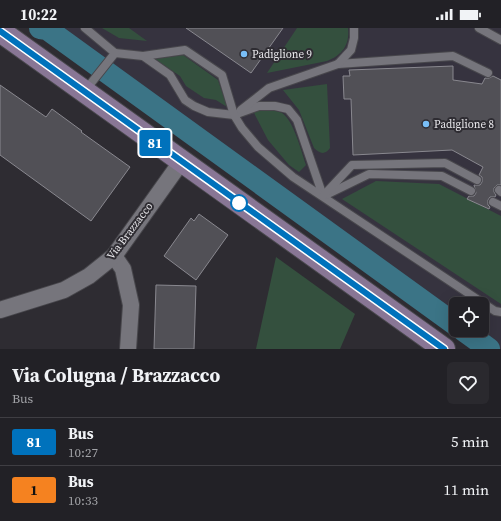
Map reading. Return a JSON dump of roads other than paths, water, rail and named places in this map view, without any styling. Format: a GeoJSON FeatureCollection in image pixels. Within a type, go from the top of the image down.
{"type":"FeatureCollection","features":[{"type":"Feature","properties":{"kind":"street"},"geometry":{"type":"LineString","coordinates":[[0,31],[90,85],[181,162],[440,347]]}},
{"type":"Feature","properties":{"kind":"street","name":"Via Brazzacco"},"geometry":{"type":"LineString","coordinates":[[0,310],[64,290],[89,276],[114,256],[181,162]]}},
{"type":"Feature","properties":{"kind":"street"},"geometry":{"type":"LineString","coordinates":[[114,256],[123,269],[131,305],[128,349]]}},
{"type":"Feature","properties":{"kind":"lane"},"geometry":{"type":"LineString","coordinates":[[85,28],[115,53],[144,56],[185,50],[222,75],[234,115],[242,128],[258,147],[293,177],[499,312]]}},
{"type":"Feature","properties":{"kind":"lane"},"geometry":{"type":"LineString","coordinates":[[338,64],[351,50],[354,38],[354,28]]}},
{"type":"Feature","properties":{"kind":"lane"},"geometry":{"type":"LineString","coordinates":[[479,28],[501,40]]}},
{"type":"Feature","properties":{"kind":"lane"},"geometry":{"type":"LineString","coordinates":[[90,85],[115,53]]}},
{"type":"Feature","properties":{"kind":"lane"},"geometry":{"type":"LineString","coordinates":[[144,56],[170,75],[186,100],[194,106],[208,112],[234,115],[259,106],[275,106],[288,109],[297,120],[323,196]]}},
{"type":"Feature","properties":{"kind":"lane"},"geometry":{"type":"LineString","coordinates":[[234,115],[269,88],[338,64],[453,56],[488,74]]}},
{"type":"Feature","properties":{"kind":"lane"},"geometry":{"type":"LineString","coordinates":[[323,196],[352,165],[445,163],[477,180]]}},
{"type":"Feature","properties":{"kind":"lane"},"geometry":{"type":"LineString","coordinates":[[323,196],[368,174],[442,176],[471,191]]}},
{"type":"Feature","properties":{"kind":"lane"},"geometry":{"type":"LineString","coordinates":[[493,202],[501,206]]}},
{"type":"Feature","properties":{"kind":"waterway"},"geometry":{"type":"LineString","coordinates":[[40,28],[47,29],[449,320]]}},
{"type":"Feature","properties":{"kind":"waterway"},"geometry":{"type":"LineString","coordinates":[[473,337],[489,349]]}},
{"type":"Feature","properties":{"kind":"place","name":"Padiglione 9"},"geometry":{"type":"Point","coordinates":[244,54]}},
{"type":"Feature","properties":{"kind":"place","name":"Padiglione 8"},"geometry":{"type":"Point","coordinates":[426,124]}}]}
